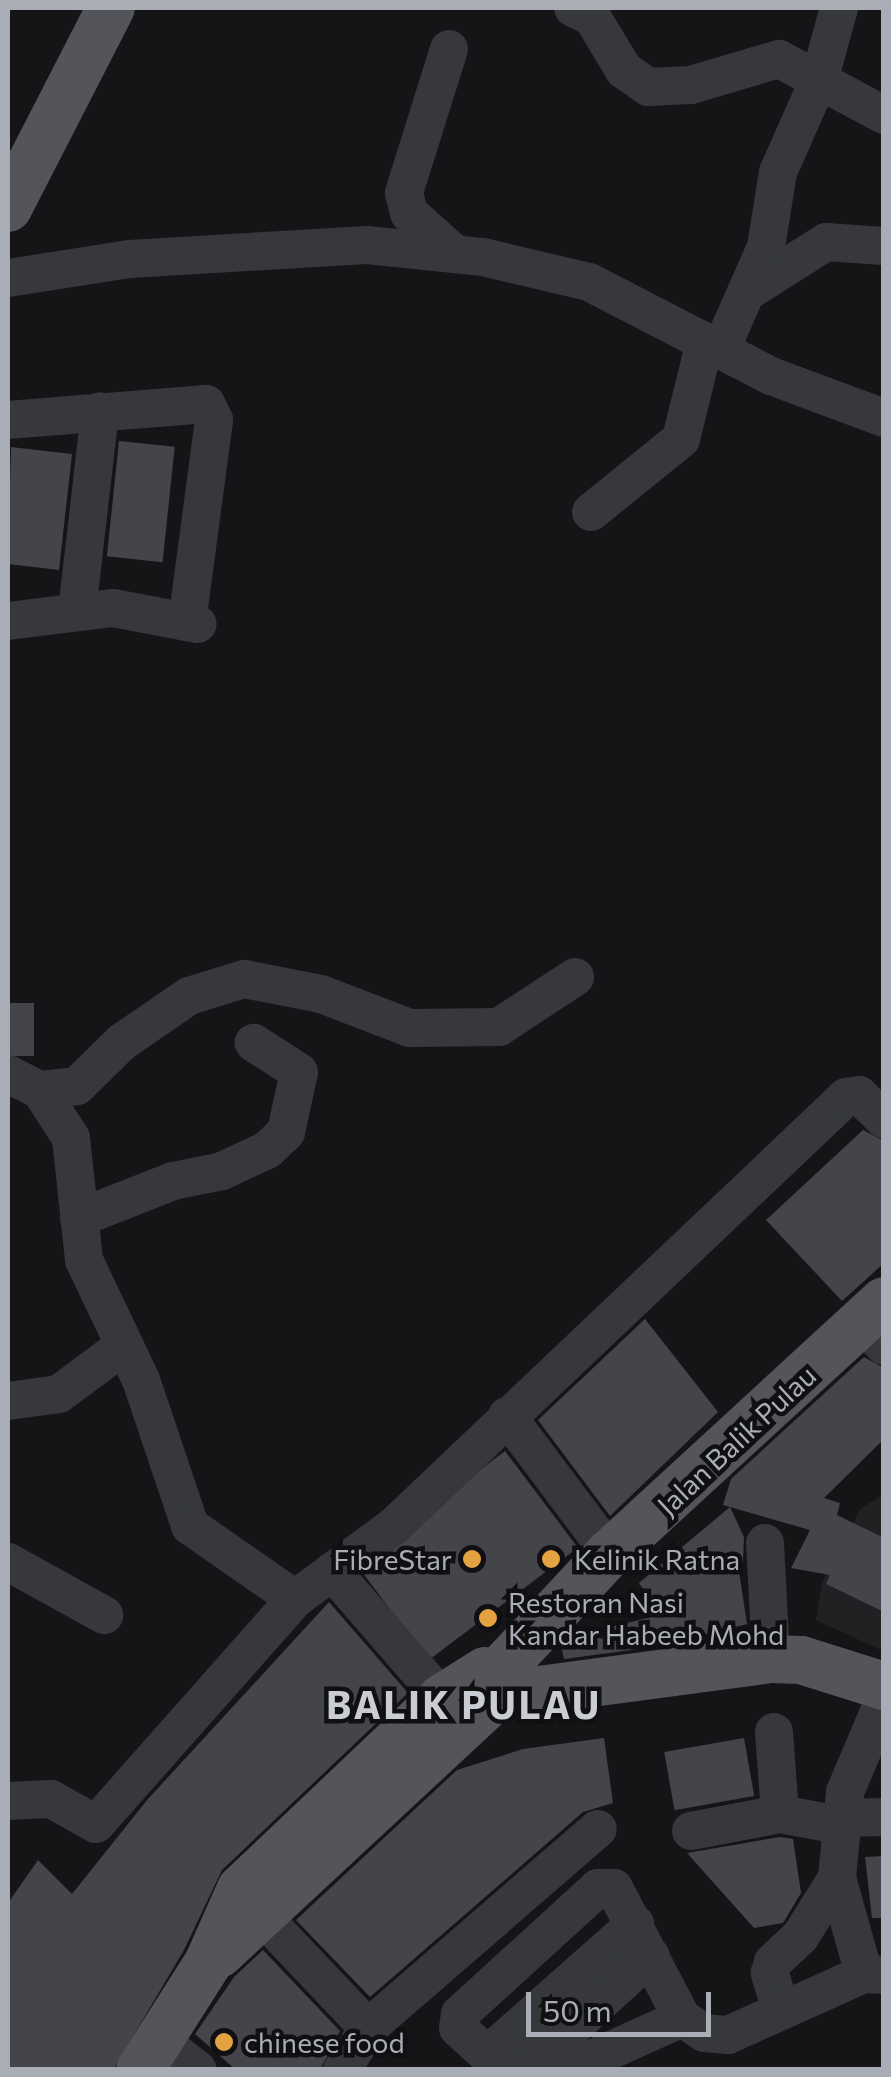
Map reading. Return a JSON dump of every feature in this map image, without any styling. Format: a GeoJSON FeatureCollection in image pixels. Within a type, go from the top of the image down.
{"type":"FeatureCollection","features":[{"type":"Feature","properties":{"kind":"main road"},"geometry":{"type":"LineString","coordinates":[[8,208],[111,8]]}},
{"type":"Feature","properties":{"kind":"main road","name":"Jalan Balik Pulau"},"geometry":{"type":"LineString","coordinates":[[208,1963],[263,1916],[489,1686],[610,1554],[876,1323]]}},
{"type":"Feature","properties":{"kind":"main road"},"geometry":{"type":"LineString","coordinates":[[489,1686],[771,1658],[817,1664],[884,1686]]}},
{"type":"Feature","properties":{"kind":"main road","name":"Jalan Balik Pulau"},"geometry":{"type":"LineString","coordinates":[[150,2055],[208,1963],[242,1890],[489,1686]]}},
{"type":"Feature","properties":{"kind":"street"},"geometry":{"type":"LineString","coordinates":[[573,8],[592,17],[624,70],[648,86],[690,85],[779,59],[820,77],[884,115]]}},
{"type":"Feature","properties":{"kind":"street"},"geometry":{"type":"LineString","coordinates":[[591,512],[681,440],[713,345],[746,292],[766,247],[778,172],[820,77],[838,8]]}},
{"type":"Feature","properties":{"kind":"street"},"geometry":{"type":"LineString","coordinates":[[448,49],[404,193],[409,213],[454,253]]}},
{"type":"Feature","properties":{"kind":"street"},"geometry":{"type":"LineString","coordinates":[[746,292],[826,242],[884,246]]}},
{"type":"Feature","properties":{"kind":"street"},"geometry":{"type":"LineString","coordinates":[[8,278],[190,255],[367,246],[454,253],[589,282],[713,345],[884,418]]}},
{"type":"Feature","properties":{"kind":"street"},"geometry":{"type":"LineString","coordinates":[[8,420],[197,402],[206,404],[214,420],[192,623],[113,608],[8,621]]}},
{"type":"Feature","properties":{"kind":"street"},"geometry":{"type":"LineString","coordinates":[[77,611],[100,411]]}},
{"type":"Feature","properties":{"kind":"street"},"geometry":{"type":"LineString","coordinates":[[24,1082],[77,1086],[122,1042],[189,996],[244,979],[321,994],[410,1028],[499,1027],[575,977]]}},
{"type":"Feature","properties":{"kind":"street"},"geometry":{"type":"LineString","coordinates":[[79,1218],[173,1181],[222,1170],[266,1150],[286,1132],[299,1072],[254,1043]]}},
{"type":"Feature","properties":{"kind":"street"},"geometry":{"type":"LineString","coordinates":[[24,1082],[71,1138],[79,1218],[92,1285],[159,1428],[190,1526],[295,1598]]}},
{"type":"Feature","properties":{"kind":"street"},"geometry":{"type":"LineString","coordinates":[[8,1801],[51,1799],[96,1824],[295,1598],[394,1526],[846,1096],[858,1095],[884,1118]]}},
{"type":"Feature","properties":{"kind":"street"},"geometry":{"type":"LineString","coordinates":[[8,1401],[60,1394],[122,1347]]}},
{"type":"Feature","properties":{"kind":"street"},"geometry":{"type":"LineString","coordinates":[[507,1416],[610,1554]]}},
{"type":"Feature","properties":{"kind":"street"},"geometry":{"type":"LineString","coordinates":[[765,1543],[771,1658]]}},
{"type":"Feature","properties":{"kind":"street"},"geometry":{"type":"LineString","coordinates":[[8,1562],[104,1615]]}},
{"type":"Feature","properties":{"kind":"street"},"geometry":{"type":"LineString","coordinates":[[332,1571],[489,1686]]}},
{"type":"Feature","properties":{"kind":"street"},"geometry":{"type":"LineString","coordinates":[[644,1940],[496,2062],[458,2028],[460,2014],[598,1888],[614,1888],[644,1940],[682,2018],[715,2036],[820,1991],[874,1975],[837,1878],[840,1821],[884,1700]]}},
{"type":"Feature","properties":{"kind":"street"},"geometry":{"type":"LineString","coordinates":[[774,1732],[780,1814]]}},
{"type":"Feature","properties":{"kind":"street"},"geometry":{"type":"LineString","coordinates":[[690,1831],[780,1814],[840,1821],[884,1818]]}},
{"type":"Feature","properties":{"kind":"street"},"geometry":{"type":"LineString","coordinates":[[342,2070],[368,2028],[598,1830]]}},
{"type":"Feature","properties":{"kind":"street"},"geometry":{"type":"LineString","coordinates":[[781,2010],[771,1967],[800,1937],[837,1878]]}},
{"type":"Feature","properties":{"kind":"street"},"geometry":{"type":"LineString","coordinates":[[263,1916],[368,2028]]}},
{"type":"Feature","properties":{"kind":"street"},"geometry":{"type":"LineString","coordinates":[[800,1937],[820,1991]]}},
{"type":"Feature","properties":{"kind":"street"},"geometry":{"type":"LineString","coordinates":[[526,2070],[644,1940]]}},
{"type":"Feature","properties":{"kind":"street"},"geometry":{"type":"LineString","coordinates":[[567,2070],[682,2018]]}},
{"type":"Feature","properties":{"kind":"street"},"geometry":{"type":"LineString","coordinates":[[150,2055],[198,2070]]}},
{"type":"Feature","properties":{"kind":"shaded area"},"geometry":{"type":"Polygon","coordinates":[[[883,1495],[883,1651],[816,1620],[822,1582],[861,1508],[883,1495]]]}},
{"type":"Feature","properties":{"kind":"building"},"geometry":{"type":"Polygon","coordinates":[[[119,441],[175,447],[163,562],[107,556],[119,441]]]}},
{"type":"Feature","properties":{"kind":"building"},"geometry":{"type":"Polygon","coordinates":[[[11,447],[72,454],[59,570],[8,564],[11,447]]]}},
{"type":"Feature","properties":{"kind":"building"},"geometry":{"type":"Polygon","coordinates":[[[8,1003],[34,1003],[34,1056],[8,1056],[8,1003]]]}},
{"type":"Feature","properties":{"kind":"building"},"geometry":{"type":"Polygon","coordinates":[[[863,1130],[884,1141],[884,1263],[842,1301],[766,1220],[863,1130]]]}},
{"type":"Feature","properties":{"kind":"building"},"geometry":{"type":"Polygon","coordinates":[[[645,1319],[718,1412],[610,1516],[538,1420],[645,1319]]]}},
{"type":"Feature","properties":{"kind":"building"},"geometry":{"type":"Polygon","coordinates":[[[864,1357],[884,1368],[884,1439],[824,1498],[840,1503],[837,1515],[884,1538],[884,1612],[826,1584],[830,1575],[791,1568],[810,1530],[723,1505],[731,1479],[864,1357]]]}},
{"type":"Feature","properties":{"kind":"building"},"geometry":{"type":"Polygon","coordinates":[[[505,1451],[578,1548],[428,1660],[356,1564],[505,1451]]]}},
{"type":"Feature","properties":{"kind":"building"},"geometry":{"type":"Polygon","coordinates":[[[730,1507],[744,1537],[743,1562],[738,1565],[747,1624],[654,1647],[564,1659],[561,1646],[569,1637],[660,1615],[639,1583],[730,1507]]]}},
{"type":"Feature","properties":{"kind":"building"},"geometry":{"type":"Polygon","coordinates":[[[329,1602],[408,1693],[222,1870],[184,1950],[113,2070],[8,2070],[8,1903],[38,1860],[72,1894],[148,1799],[329,1602]]]}},
{"type":"Feature","properties":{"kind":"building"},"geometry":{"type":"Polygon","coordinates":[[[604,1738],[613,1803],[583,1812],[370,1997],[296,1920],[457,1770],[523,1749],[604,1738]]]}},
{"type":"Feature","properties":{"kind":"building"},"geometry":{"type":"Polygon","coordinates":[[[744,1738],[754,1796],[674,1810],[664,1752],[744,1738]]]}},
{"type":"Feature","properties":{"kind":"building"},"geometry":{"type":"Polygon","coordinates":[[[780,1837],[793,1839],[801,1893],[783,1923],[754,1928],[687,1853],[780,1837]]]}},
{"type":"Feature","properties":{"kind":"building"},"geometry":{"type":"Polygon","coordinates":[[[884,1856],[884,1918],[872,1918],[865,1857],[884,1856]]]}},
{"type":"Feature","properties":{"kind":"building"},"geometry":{"type":"Polygon","coordinates":[[[263,1950],[340,2031],[320,2070],[236,2070],[195,2034],[234,1977],[263,1950]]]}},
{"type":"Feature","properties":{"kind":"place","name":"FibreStar"},"geometry":{"type":"Point","coordinates":[472,1559]}},
{"type":"Feature","properties":{"kind":"place","name":"Kelinik Ratna"},"geometry":{"type":"Point","coordinates":[551,1559]}},
{"type":"Feature","properties":{"kind":"place","name":"Restoran Nasi Kandar Habeeb Mohd"},"geometry":{"type":"Point","coordinates":[488,1618]}},
{"type":"Feature","properties":{"kind":"place","name":"chinese food"},"geometry":{"type":"Point","coordinates":[224,2042]}},
{"type":"Feature","properties":{"kind":"district","name":"BALIK PULAU"},"geometry":{"type":"Point","coordinates":[464,1704]}}]}
